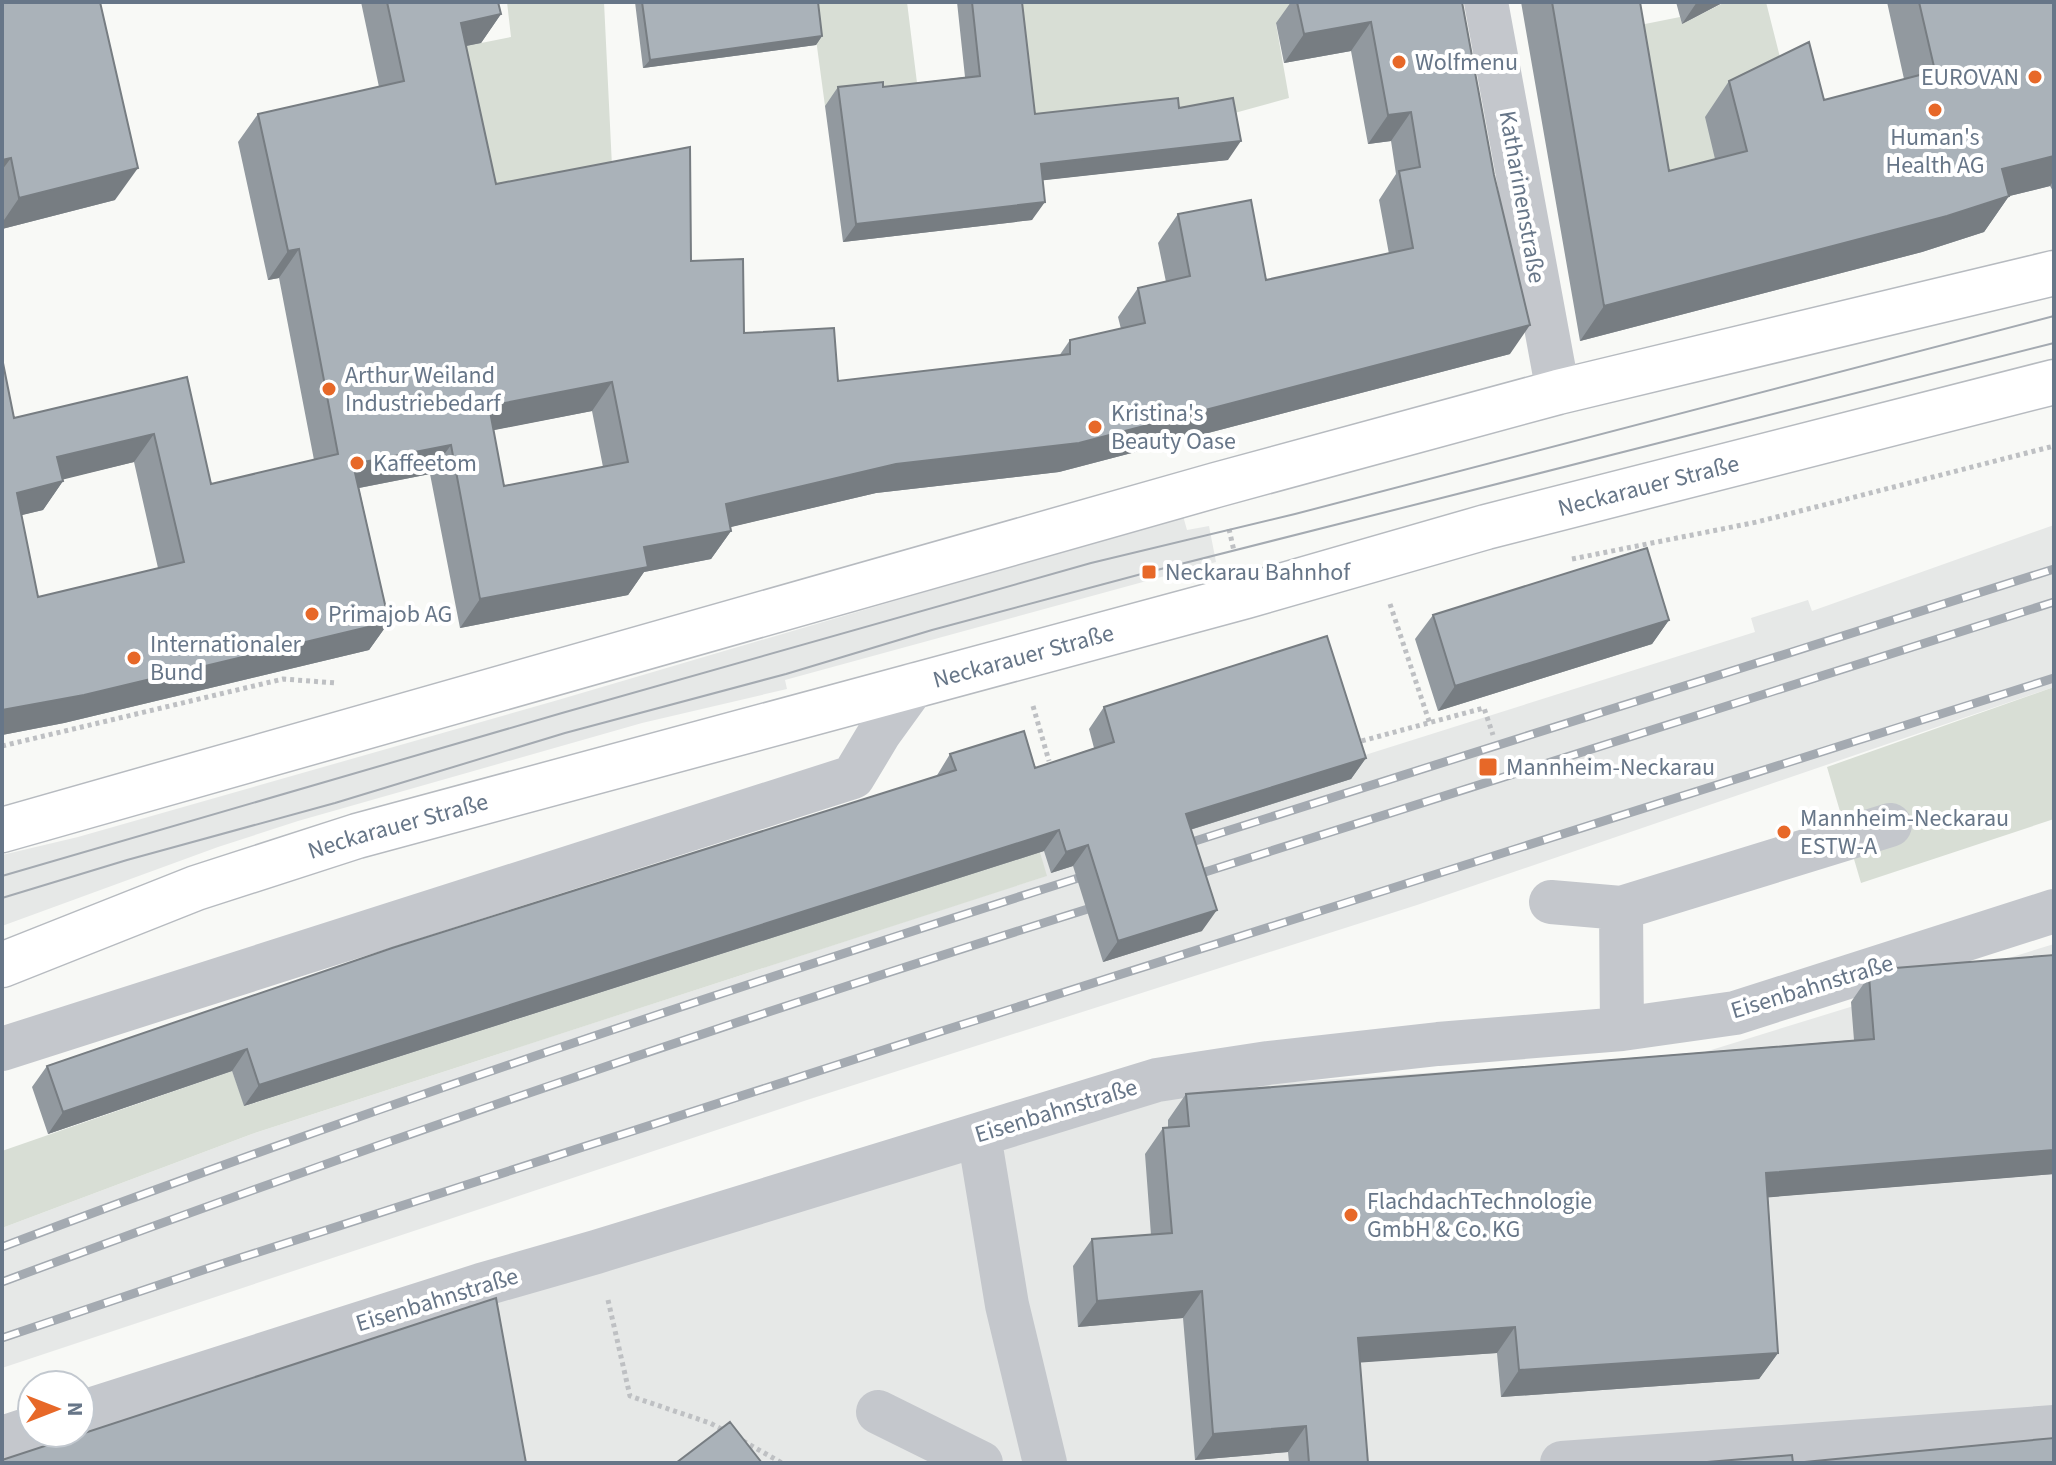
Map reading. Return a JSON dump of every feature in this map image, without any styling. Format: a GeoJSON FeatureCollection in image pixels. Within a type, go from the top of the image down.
{"type":"FeatureCollection","features":[{"type":"Feature","properties":{"kind":"main road"},"geometry":{"type":"LineString","coordinates":[[3,829],[1216,485],[1558,392],[2054,273]]}},
{"type":"Feature","properties":{"kind":"main road","name":"Neckarauer Straße"},"geometry":{"type":"LineString","coordinates":[[2,965],[196,888],[357,836],[1246,596],[1486,527],[2054,382]]}},
{"type":"Feature","properties":{"kind":"street","name":"Katharinenstraße"},"geometry":{"type":"LineString","coordinates":[[1486,2],[1558,392]]}},
{"type":"Feature","properties":{"kind":"street"},"geometry":{"type":"LineString","coordinates":[[2,1049],[853,777],[914,685]]}},
{"type":"Feature","properties":{"kind":"street"},"geometry":{"type":"LineString","coordinates":[[1551,902],[1621,908],[1890,825]]}},
{"type":"Feature","properties":{"kind":"street"},"geometry":{"type":"LineString","coordinates":[[1621,908],[1622,1029]]}},
{"type":"Feature","properties":{"kind":"street","name":"Eisenbahnstraße"},"geometry":{"type":"LineString","coordinates":[[96,1408],[466,1290],[1157,1080],[1268,1063],[1438,1044],[1622,1029],[1735,1013],[2054,911]]}},
{"type":"Feature","properties":{"kind":"street"},"geometry":{"type":"LineString","coordinates":[[979,1135],[1007,1305],[1045,1463]]}},
{"type":"Feature","properties":{"kind":"street"},"geometry":{"type":"LineString","coordinates":[[878,1412],[981,1463]]}},
{"type":"Feature","properties":{"kind":"street"},"geometry":{"type":"LineString","coordinates":[[1562,1463],[2054,1427]]}},
{"type":"Feature","properties":{"kind":"path"},"geometry":{"type":"LineString","coordinates":[[1562,561],[1757,522],[2054,446]]}},
{"type":"Feature","properties":{"kind":"path"},"geometry":{"type":"LineString","coordinates":[[1216,485],[1246,596]]}},
{"type":"Feature","properties":{"kind":"path"},"geometry":{"type":"LineString","coordinates":[[1375,606],[1404,599]]}},
{"type":"Feature","properties":{"kind":"path"},"geometry":{"type":"LineString","coordinates":[[1390,603],[1430,724]]}},
{"type":"Feature","properties":{"kind":"path"},"geometry":{"type":"LineString","coordinates":[[1018,710],[1033,706],[1049,761]]}},
{"type":"Feature","properties":{"kind":"path"},"geometry":{"type":"LineString","coordinates":[[1341,747],[1484,708],[1493,735]]}},
{"type":"Feature","properties":{"kind":"path"},"geometry":{"type":"LineString","coordinates":[[596,1252],[630,1396],[710,1423],[782,1463]]}},
{"type":"Feature","properties":{"kind":"shaded area"},"geometry":{"type":"Polygon","coordinates":[[[507,2],[604,2],[613,187],[483,212],[441,51],[511,37],[507,2]]]}},
{"type":"Feature","properties":{"kind":"shaded area"},"geometry":{"type":"Polygon","coordinates":[[[811,2],[907,2],[919,99],[825,106],[811,2]]]}},
{"type":"Feature","properties":{"kind":"shaded area"},"geometry":{"type":"Polygon","coordinates":[[[1007,2],[1327,2],[1276,24],[1289,98],[1220,117],[1022,132],[1007,2]]]}},
{"type":"Feature","properties":{"kind":"shaded area"},"geometry":{"type":"Polygon","coordinates":[[[1725,2],[1766,2],[1785,77],[1723,187],[1673,199],[1640,25],[1680,17],[1682,24],[1725,2]]]}},
{"type":"Feature","properties":{"kind":"shaded area"},"geometry":{"type":"Polygon","coordinates":[[[1183,516],[1187,530],[1209,526],[1216,562],[785,680],[787,689],[642,723],[298,821],[2,926],[2,855],[78,837],[558,700],[1183,516]]]}},
{"type":"Feature","properties":{"kind":"shaded area"},"geometry":{"type":"Polygon","coordinates":[[[2054,525],[2054,687],[1417,905],[807,1100],[2,1368],[2,1228],[252,1134],[1046,876],[1040,852],[1346,761],[1755,632],[1751,618],[1808,600],[1812,611],[2054,525]]]}},
{"type":"Feature","properties":{"kind":"shaded area"},"geometry":{"type":"Polygon","coordinates":[[[2054,687],[2054,819],[1861,883],[1827,767],[2054,687]]]}},
{"type":"Feature","properties":{"kind":"shaded area"},"geometry":{"type":"Polygon","coordinates":[[[1040,852],[1047,876],[252,1134],[2,1228],[2,1151],[232,1071],[245,1106],[1040,852]]]}},
{"type":"Feature","properties":{"kind":"shaded area"},"geometry":{"type":"Polygon","coordinates":[[[2054,944],[2054,1463],[2,1463],[2,1452],[16,1448],[96,1449],[96,1428],[1095,1113],[1249,1085],[1695,1055],[2054,944]]]}},
{"type":"Feature","properties":{"kind":"building"},"geometry":{"type":"Polygon","coordinates":[[[2,2],[100,2],[138,168],[19,198],[11,158],[2,160],[2,2]]]}},
{"type":"Feature","properties":{"kind":"building"},"geometry":{"type":"Polygon","coordinates":[[[387,2],[498,2],[501,14],[461,23],[496,184],[690,147],[691,261],[743,259],[744,333],[834,328],[838,381],[1070,354],[1070,340],[1145,323],[1138,288],[1190,276],[1178,214],[1251,200],[1266,280],[1413,248],[1399,171],[1420,167],[1411,112],[1388,115],[1371,22],[1304,34],[1297,2],[1462,2],[1494,175],[1530,325],[1079,443],[896,464],[726,504],[731,531],[644,547],[648,567],[480,599],[451,445],[353,464],[389,622],[84,695],[2,710],[2,358],[14,418],[187,377],[211,484],[338,454],[299,249],[288,251],[258,114],[404,81],[387,2]],[[612,382],[489,406],[504,486],[628,462],[612,382]],[[154,434],[57,457],[63,481],[17,493],[38,597],[184,562],[154,434]]]}},
{"type":"Feature","properties":{"kind":"building"},"geometry":{"type":"Polygon","coordinates":[[[642,2],[818,2],[822,36],[650,60],[642,2]]]}},
{"type":"Feature","properties":{"kind":"building"},"geometry":{"type":"Polygon","coordinates":[[[972,2],[1022,2],[1035,114],[1178,98],[1179,108],[1233,98],[1241,141],[1041,164],[1045,202],[856,224],[838,87],[883,82],[883,87],[980,76],[972,2]]]}},
{"type":"Feature","properties":{"kind":"building"},"geometry":{"type":"Polygon","coordinates":[[[1552,2],[1640,2],[1669,171],[1747,151],[1729,81],[1809,42],[1824,100],[1935,71],[1919,2],[2054,2],[2054,156],[2002,169],[2009,196],[1947,216],[1604,306],[1552,2]]]}},
{"type":"Feature","properties":{"kind":"building"},"geometry":{"type":"Polygon","coordinates":[[[1647,548],[1669,620],[1455,686],[1433,615],[1647,548]]]}},
{"type":"Feature","properties":{"kind":"building"},"geometry":{"type":"Polygon","coordinates":[[[1327,636],[1366,758],[1186,814],[1217,910],[1118,941],[1088,845],[1066,852],[1059,830],[259,1085],[247,1049],[63,1112],[47,1066],[392,948],[956,770],[950,754],[1024,731],[1035,768],[1114,742],[1104,707],[1327,636]]]}},
{"type":"Feature","properties":{"kind":"building","name":"FlachdachTechnologie GmbH & Co. KG"},"geometry":{"type":"Polygon","coordinates":[[[2054,955],[2054,1150],[1766,1173],[1778,1353],[1519,1370],[1515,1327],[1358,1338],[1368,1463],[1309,1463],[1306,1426],[1213,1434],[1202,1291],[1097,1301],[1092,1239],[1172,1233],[1163,1128],[1189,1126],[1186,1094],[1874,1039],[1869,976],[1895,968],[2054,955]]]}},
{"type":"Feature","properties":{"kind":"building"},"geometry":{"type":"Polygon","coordinates":[[[496,1298],[526,1463],[2,1463],[2,1460],[36,1449],[96,1449],[96,1429],[496,1298]]]}},
{"type":"Feature","properties":{"kind":"building"},"geometry":{"type":"Polygon","coordinates":[[[730,1422],[762,1463],[676,1463],[730,1422]]]}},
{"type":"Feature","properties":{"kind":"building"},"geometry":{"type":"Polygon","coordinates":[[[2054,1438],[2054,1463],[1794,1463],[2054,1438]]]}},
{"type":"Feature","properties":{"kind":"building"},"geometry":{"type":"Polygon","coordinates":[[[1792,1455],[1793,1463],[1695,1463],[1792,1455]]]}},
{"type":"Feature","properties":{"kind":"tram line"},"geometry":{"type":"LineString","coordinates":[[2,876],[1091,563],[1295,514],[2054,316]]}},
{"type":"Feature","properties":{"kind":"tram line"},"geometry":{"type":"LineString","coordinates":[[2,898],[335,803],[565,733],[786,674],[932,630],[1149,572],[2054,343]]}},
{"type":"Feature","properties":{"kind":"railway"},"geometry":{"type":"LineString","coordinates":[[1173,848],[2054,569]]}},
{"type":"Feature","properties":{"kind":"railway"},"geometry":{"type":"LineString","coordinates":[[1183,879],[2054,602]]}},
{"type":"Feature","properties":{"kind":"railway"},"geometry":{"type":"LineString","coordinates":[[2,1338],[942,1031],[2054,678]]}},
{"type":"Feature","properties":{"kind":"railway"},"geometry":{"type":"LineString","coordinates":[[2,1247],[274,1147],[547,1052],[1097,872]]}},
{"type":"Feature","properties":{"kind":"railway"},"geometry":{"type":"LineString","coordinates":[[2,1282],[552,1085],[1107,903]]}},
{"type":"Feature","properties":{"kind":"place","name":"Wolfmenu"},"geometry":{"type":"Point","coordinates":[1399,62]}},
{"type":"Feature","properties":{"kind":"place","name":"EUROVAN"},"geometry":{"type":"Point","coordinates":[2035,77]}},
{"type":"Feature","properties":{"kind":"place","name":"Human's Health AG"},"geometry":{"type":"Point","coordinates":[1935,110]}},
{"type":"Feature","properties":{"kind":"place","name":"Arthur Weiland Industriebedarf"},"geometry":{"type":"Point","coordinates":[329,389]}},
{"type":"Feature","properties":{"kind":"place","name":"Kristina's Beauty Oase"},"geometry":{"type":"Point","coordinates":[1095,427]}},
{"type":"Feature","properties":{"kind":"place","name":"Kaffeetom"},"geometry":{"type":"Point","coordinates":[357,463]}},
{"type":"Feature","properties":{"kind":"place","name":"Neckarau Bahnhof"},"geometry":{"type":"Point","coordinates":[1149,572]}},
{"type":"Feature","properties":{"kind":"place","name":"Primajob AG"},"geometry":{"type":"Point","coordinates":[312,614]}},
{"type":"Feature","properties":{"kind":"place","name":"Internationaler Bund"},"geometry":{"type":"Point","coordinates":[134,658]}},
{"type":"Feature","properties":{"kind":"place","name":"Mannheim-Neckarau"},"geometry":{"type":"Point","coordinates":[1488,767]}},
{"type":"Feature","properties":{"kind":"place","name":"Mannheim-Neckarau ESTW-A"},"geometry":{"type":"Point","coordinates":[1784,832]}},
{"type":"Feature","properties":{"kind":"place","name":"FlachdachTechnologie GmbH & Co. KG"},"geometry":{"type":"Point","coordinates":[1351,1215]}}]}
